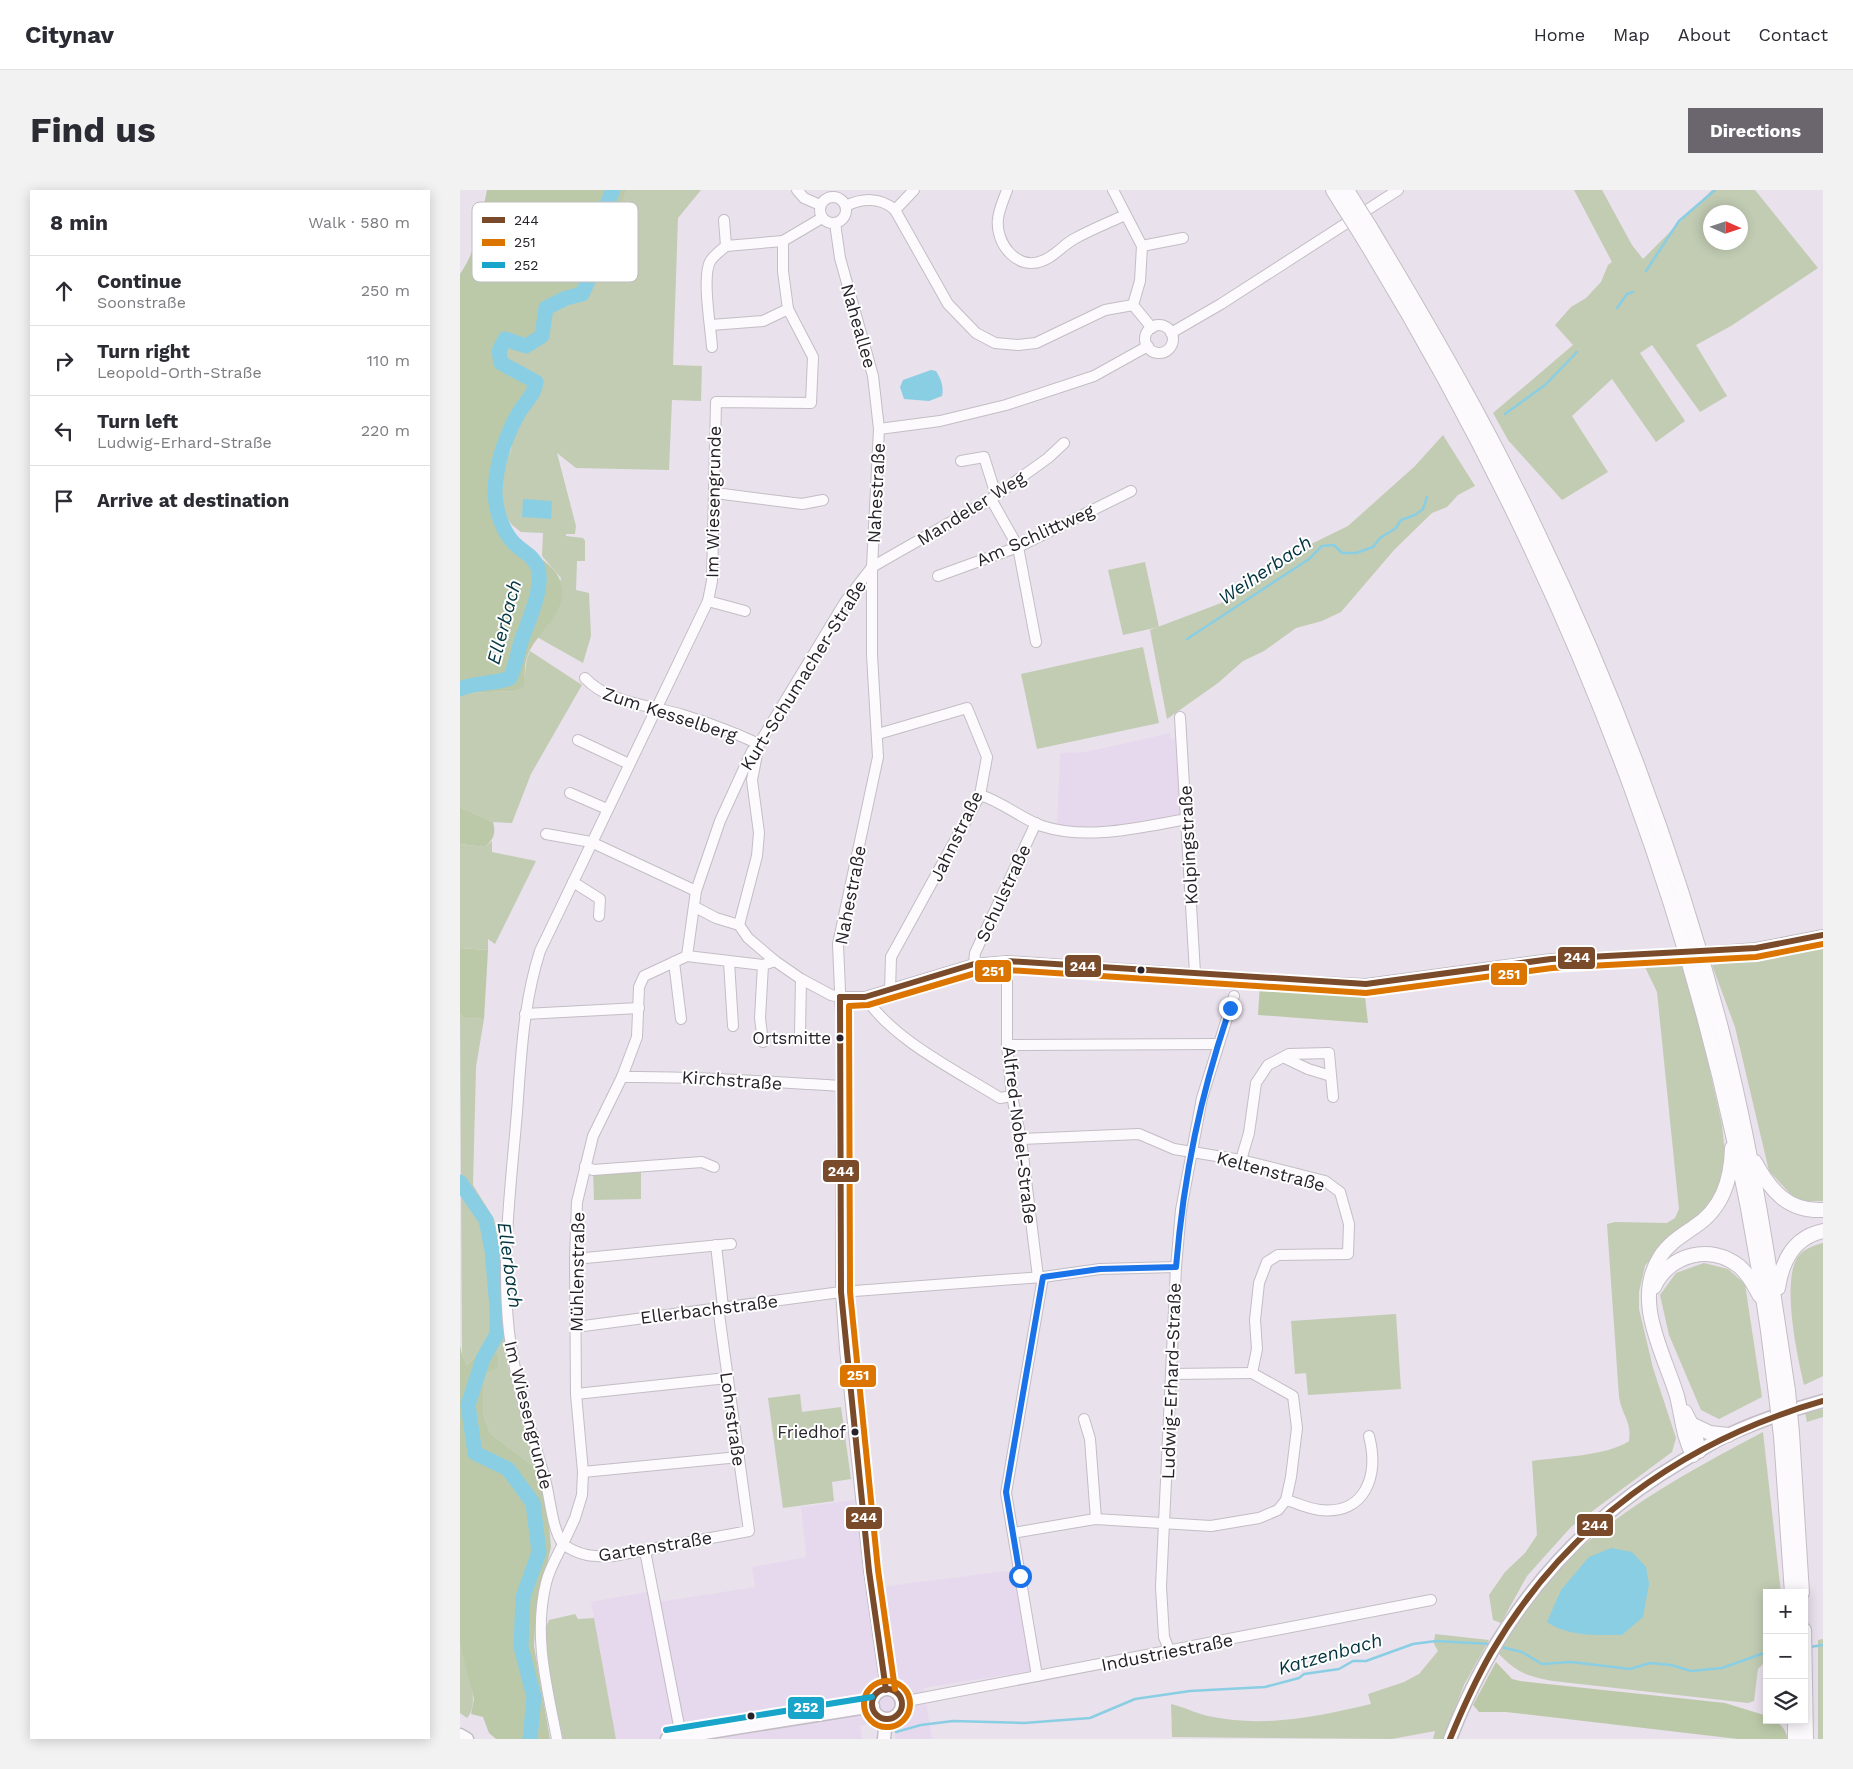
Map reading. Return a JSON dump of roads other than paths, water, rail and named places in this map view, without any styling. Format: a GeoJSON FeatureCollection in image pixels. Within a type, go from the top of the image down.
{"type":"FeatureCollection","features":[{"type":"Feature","properties":{"kind":"highway"},"geometry":{"type":"LineString","coordinates":[[1333,190],[1348,199],[1481,446],[1572,636],[1613,736],[1671,900],[1704,1010],[1732,1125],[1771,1304]]}},
{"type":"Feature","properties":{"kind":"highway"},"geometry":{"type":"LineString","coordinates":[[1365,230],[1425,318],[1491,439],[1540,537],[1583,631],[1625,732],[1681,892],[1721,1030],[1748,1149],[1782,1393],[1802,1589]]}},
{"type":"Feature","properties":{"kind":"highway"},"geometry":{"type":"LineString","coordinates":[[1696,1453],[1686,1438],[1677,1396],[1654,1329],[1649,1305],[1650,1280],[1660,1257],[1677,1238],[1707,1217],[1725,1190],[1731,1165],[1732,1125]]}},
{"type":"Feature","properties":{"kind":"highway"},"geometry":{"type":"LineString","coordinates":[[1748,1149],[1767,1184],[1782,1199],[1803,1208],[1823,1210]]}},
{"type":"Feature","properties":{"kind":"highway"},"geometry":{"type":"LineString","coordinates":[[1771,1304],[1789,1252],[1806,1237],[1823,1231]]}},
{"type":"Feature","properties":{"kind":"highway"},"geometry":{"type":"LineString","coordinates":[[1649,1305],[1656,1281],[1666,1269],[1688,1256],[1704,1254],[1727,1259],[1741,1268],[1771,1304]]}},
{"type":"Feature","properties":{"kind":"highway"},"geometry":{"type":"LineString","coordinates":[[1677,1396],[1692,1424],[1696,1453]]}},
{"type":"Feature","properties":{"kind":"highway"},"geometry":{"type":"LineString","coordinates":[[1692,1424],[1710,1433],[1728,1435]]}},
{"type":"Feature","properties":{"kind":"highway"},"geometry":{"type":"LineString","coordinates":[[1787,1435],[1792,1589]]}},
{"type":"Feature","properties":{"kind":"highway"},"geometry":{"type":"LineString","coordinates":[[1806,1679],[1806,1739]]}},
{"type":"Feature","properties":{"kind":"highway"},"geometry":{"type":"LineString","coordinates":[[1795,1724],[1796,1739]]}},
{"type":"Feature","properties":{"kind":"main road"},"geometry":{"type":"LineString","coordinates":[[1450,1739],[1480,1671],[1515,1615],[1560,1558],[1592,1525],[1654,1478],[1728,1435],[1772,1416],[1823,1401]]}},
{"type":"Feature","properties":{"kind":"main road"},"geometry":{"type":"LineString","coordinates":[[886,1690],[894,1691],[902,1702],[898,1714],[886,1719],[877,1715],[873,1706],[877,1693],[886,1690]]}},
{"type":"Feature","properties":{"kind":"main road"},"geometry":{"type":"LineString","coordinates":[[667,1739],[873,1706]]}},
{"type":"Feature","properties":{"kind":"main road"},"geometry":{"type":"LineString","coordinates":[[884,1739],[886,1719]]}},
{"type":"Feature","properties":{"kind":"main road"},"geometry":{"type":"LineString","coordinates":[[460,1735],[467,1739]]}},
{"type":"Feature","properties":{"kind":"street"},"geometry":{"type":"LineString","coordinates":[[797,190],[804,198],[820,205]]}},
{"type":"Feature","properties":{"kind":"street"},"geometry":{"type":"LineString","coordinates":[[895,210],[914,190]]}},
{"type":"Feature","properties":{"kind":"street"},"geometry":{"type":"LineString","coordinates":[[1008,190],[998,218],[998,231],[1005,247],[1015,259],[1028,264],[1042,261],[1072,240],[1126,215]]}},
{"type":"Feature","properties":{"kind":"street"},"geometry":{"type":"LineString","coordinates":[[1171,332],[1221,304],[1398,190]]}},
{"type":"Feature","properties":{"kind":"street"},"geometry":{"type":"LineString","coordinates":[[1118,192],[1126,215],[1142,246],[1140,281],[1133,305]]}},
{"type":"Feature","properties":{"kind":"street"},"geometry":{"type":"LineString","coordinates":[[832,193],[841,199],[846,206],[845,215],[835,223],[828,222],[822,218],[820,205],[832,193]]}},
{"type":"Feature","properties":{"kind":"street"},"geometry":{"type":"LineString","coordinates":[[846,206],[860,201],[875,200],[884,202],[895,210],[948,304],[976,333],[995,343],[1018,345],[1036,343],[1055,336],[1105,310],[1133,305]]}},
{"type":"Feature","properties":{"kind":"street"},"geometry":{"type":"LineString","coordinates":[[712,347],[711,325],[707,312],[710,261],[726,246],[783,242],[822,218]]}},
{"type":"Feature","properties":{"kind":"street"},"geometry":{"type":"LineString","coordinates":[[724,220],[726,246]]}},
{"type":"Feature","properties":{"kind":"street","name":"Naheallee"},"geometry":{"type":"LineString","coordinates":[[835,223],[840,258],[873,376],[879,429]]}},
{"type":"Feature","properties":{"kind":"street"},"geometry":{"type":"LineString","coordinates":[[1142,246],[1183,238]]}},
{"type":"Feature","properties":{"kind":"street"},"geometry":{"type":"LineString","coordinates":[[711,325],[763,321],[788,309],[783,271],[783,242]]}},
{"type":"Feature","properties":{"kind":"street"},"geometry":{"type":"LineString","coordinates":[[1133,305],[1152,328]]}},
{"type":"Feature","properties":{"kind":"street","name":"Im Wiesengrunde"},"geometry":{"type":"LineString","coordinates":[[563,1544],[558,1537],[550,1498],[520,1391],[509,1333],[507,1308],[508,1218],[525,1014],[531,978],[540,951],[591,842],[708,601],[712,582],[716,402],[811,403],[813,357],[788,309]]}},
{"type":"Feature","properties":{"kind":"street"},"geometry":{"type":"LineString","coordinates":[[1161,326],[1171,332],[1173,341],[1166,352],[1154,352],[1148,346],[1146,338],[1152,328],[1161,326]]}},
{"type":"Feature","properties":{"kind":"street"},"geometry":{"type":"LineString","coordinates":[[879,429],[940,421],[1006,405],[1094,376],[1148,346]]}},
{"type":"Feature","properties":{"kind":"street","name":"Nahestraße"},"geometry":{"type":"LineString","coordinates":[[879,429],[872,567],[872,655],[878,757],[838,944],[842,1086],[841,1292],[845,1349],[869,1571],[886,1690]]}},
{"type":"Feature","properties":{"kind":"street","name":"Mandeler Weg"},"geometry":{"type":"LineString","coordinates":[[872,567],[993,497],[1048,458],[1064,443]]}},
{"type":"Feature","properties":{"kind":"street"},"geometry":{"type":"LineString","coordinates":[[961,461],[984,457],[993,497],[1018,547],[1036,642]]}},
{"type":"Feature","properties":{"kind":"street","name":"Am Schlittweg"},"geometry":{"type":"LineString","coordinates":[[938,576],[1018,547],[1131,491]]}},
{"type":"Feature","properties":{"kind":"street"},"geometry":{"type":"LineString","coordinates":[[715,493],[802,504],[823,500]]}},
{"type":"Feature","properties":{"kind":"street","name":"Kurt-Schumacher-Straße"},"geometry":{"type":"LineString","coordinates":[[687,956],[696,892],[720,822],[752,751],[759,744],[845,602],[872,567]]}},
{"type":"Feature","properties":{"kind":"street","name":"Im Wiesengrunde"},"geometry":{"type":"LineString","coordinates":[[708,601],[745,611]]}},
{"type":"Feature","properties":{"kind":"street","name":"Zum Kesselberg"},"geometry":{"type":"LineString","coordinates":[[584,678],[595,689],[613,697],[708,724],[759,744]]}},
{"type":"Feature","properties":{"kind":"street","name":"Jahnstraße"},"geometry":{"type":"LineString","coordinates":[[878,734],[967,708],[987,757],[980,795],[891,957],[890,990]]}},
{"type":"Feature","properties":{"kind":"street","name":"Kolpingstraße"},"geometry":{"type":"LineString","coordinates":[[1180,717],[1195,973]]}},
{"type":"Feature","properties":{"kind":"street"},"geometry":{"type":"LineString","coordinates":[[578,740],[629,764]]}},
{"type":"Feature","properties":{"kind":"street"},"geometry":{"type":"LineString","coordinates":[[740,925],[759,833],[752,780],[759,744]]}},
{"type":"Feature","properties":{"kind":"street"},"geometry":{"type":"LineString","coordinates":[[570,793],[607,809]]}},
{"type":"Feature","properties":{"kind":"street","name":"Schulstraße"},"geometry":{"type":"LineString","coordinates":[[980,795],[995,800],[1036,823],[1071,833],[1122,830],[1187,819]]}},
{"type":"Feature","properties":{"kind":"street","name":"Schulstraße"},"geometry":{"type":"LineString","coordinates":[[974,964],[975,952],[1036,823]]}},
{"type":"Feature","properties":{"kind":"street"},"geometry":{"type":"LineString","coordinates":[[546,834],[591,842],[696,892]]}},
{"type":"Feature","properties":{"kind":"street"},"geometry":{"type":"LineString","coordinates":[[573,882],[600,899],[599,916]]}},
{"type":"Feature","properties":{"kind":"street"},"geometry":{"type":"LineString","coordinates":[[695,907],[716,918],[740,925],[748,938],[775,961],[801,979],[831,995],[840,997],[865,997],[974,964],[1007,961],[1366,984],[1551,959],[1660,955],[1756,948],[1823,935]]}},
{"type":"Feature","properties":{"kind":"street"},"geometry":{"type":"LineString","coordinates":[[687,956],[763,965],[775,961]]}},
{"type":"Feature","properties":{"kind":"street","name":"Mühlenstraße"},"geometry":{"type":"LineString","coordinates":[[563,1544],[575,1518],[582,1495],[583,1472],[576,1394],[575,1259],[577,1202],[593,1136],[622,1077],[637,1037],[639,987],[644,976],[687,956]]}},
{"type":"Feature","properties":{"kind":"street","name":"Alfred-Nobel-Straße"},"geometry":{"type":"LineString","coordinates":[[1007,961],[1007,1045],[1012,1096],[1021,1139],[1041,1277],[1006,1492],[1037,1676]]}},
{"type":"Feature","properties":{"kind":"street"},"geometry":{"type":"LineString","coordinates":[[674,962],[681,1019]]}},
{"type":"Feature","properties":{"kind":"street"},"geometry":{"type":"LineString","coordinates":[[729,962],[732,1026]]}},
{"type":"Feature","properties":{"kind":"street"},"geometry":{"type":"LineString","coordinates":[[763,965],[760,1018],[763,1042]]}},
{"type":"Feature","properties":{"kind":"street"},"geometry":{"type":"LineString","coordinates":[[800,1034],[801,979]]}},
{"type":"Feature","properties":{"kind":"street","name":"Ludwig-Erhard-Straße"},"geometry":{"type":"LineString","coordinates":[[1170,1652],[1164,1636],[1161,1587],[1176,1267],[1181,1210],[1190,1152],[1202,1098],[1234,996]]}},
{"type":"Feature","properties":{"kind":"street"},"geometry":{"type":"LineString","coordinates":[[865,997],[884,1020],[921,1048],[1000,1098],[1012,1096]]}},
{"type":"Feature","properties":{"kind":"street"},"geometry":{"type":"LineString","coordinates":[[525,1014],[639,1008]]}},
{"type":"Feature","properties":{"kind":"street"},"geometry":{"type":"LineString","coordinates":[[1007,1045],[1218,1044]]}},
{"type":"Feature","properties":{"kind":"street"},"geometry":{"type":"LineString","coordinates":[[1241,1160],[1249,1133],[1256,1082],[1268,1065],[1289,1054],[1329,1053],[1333,1097]]}},
{"type":"Feature","properties":{"kind":"street"},"geometry":{"type":"LineString","coordinates":[[1284,1058],[1308,1069],[1331,1076]]}},
{"type":"Feature","properties":{"kind":"street","name":"Kirchstraße"},"geometry":{"type":"LineString","coordinates":[[622,1077],[754,1080],[784,1084],[842,1086]]}},
{"type":"Feature","properties":{"kind":"street","name":"Keltenstraße"},"geometry":{"type":"LineString","coordinates":[[1021,1139],[1139,1134],[1174,1149],[1241,1160],[1325,1181],[1340,1192],[1349,1224],[1348,1254],[1278,1254],[1267,1262],[1259,1283],[1255,1320],[1257,1349],[1252,1373]]}},
{"type":"Feature","properties":{"kind":"street"},"geometry":{"type":"LineString","coordinates":[[585,1166],[593,1170],[702,1162],[714,1167]]}},
{"type":"Feature","properties":{"kind":"street"},"geometry":{"type":"LineString","coordinates":[[575,1259],[731,1244]]}},
{"type":"Feature","properties":{"kind":"street","name":"Lohrstraße"},"geometry":{"type":"LineString","coordinates":[[716,1245],[723,1307],[720,1314],[727,1378],[749,1531]]}},
{"type":"Feature","properties":{"kind":"street","name":"Ellerbachstraße"},"geometry":{"type":"LineString","coordinates":[[576,1327],[841,1292],[1041,1277],[1100,1269],[1176,1267]]}},
{"type":"Feature","properties":{"kind":"street"},"geometry":{"type":"LineString","coordinates":[[1012,1533],[1096,1519],[1211,1526],[1259,1518],[1278,1510],[1286,1500],[1297,1428],[1293,1396],[1252,1373],[1172,1374]]}},
{"type":"Feature","properties":{"kind":"street"},"geometry":{"type":"LineString","coordinates":[[576,1394],[727,1378]]}},
{"type":"Feature","properties":{"kind":"street"},"geometry":{"type":"LineString","coordinates":[[1084,1418],[1090,1439],[1096,1519]]}},
{"type":"Feature","properties":{"kind":"street"},"geometry":{"type":"LineString","coordinates":[[1286,1500],[1319,1510],[1341,1510],[1358,1501],[1364,1495],[1369,1481],[1373,1453],[1370,1436]]}},
{"type":"Feature","properties":{"kind":"street"},"geometry":{"type":"LineString","coordinates":[[583,1472],[738,1456]]}},
{"type":"Feature","properties":{"kind":"street","name":"Gartenstraße"},"geometry":{"type":"LineString","coordinates":[[563,1544],[574,1552],[592,1557],[645,1551],[749,1531]]}},
{"type":"Feature","properties":{"kind":"street"},"geometry":{"type":"LineString","coordinates":[[557,1739],[540,1647],[540,1619],[546,1582],[563,1544]]}},
{"type":"Feature","properties":{"kind":"street"},"geometry":{"type":"LineString","coordinates":[[645,1551],[681,1736]]}},
{"type":"Feature","properties":{"kind":"street","name":"Industriestraße"},"geometry":{"type":"LineString","coordinates":[[902,1702],[1170,1652],[1431,1600]]}},
{"type":"Feature","properties":{"kind":"water"},"geometry":{"type":"Polygon","coordinates":[[[931,370],[936,371],[941,380],[942,396],[929,401],[904,399],[900,387],[903,380],[931,370]]]}},
{"type":"Feature","properties":{"kind":"water"},"geometry":{"type":"Polygon","coordinates":[[[523,499],[552,501],[551,519],[522,517],[523,499]]]}},
{"type":"Feature","properties":{"kind":"water"},"geometry":{"type":"Polygon","coordinates":[[[1611,1548],[1632,1552],[1646,1567],[1649,1584],[1643,1617],[1622,1635],[1573,1633],[1547,1622],[1561,1590],[1589,1557],[1611,1548]]]}},
{"type":"Feature","properties":{"kind":"waterway","name":"Ellerbach"},"geometry":{"type":"LineString","coordinates":[[608,202],[613,190]]}},
{"type":"Feature","properties":{"kind":"waterway","name":"Weiherbach"},"geometry":{"type":"LineString","coordinates":[[1646,271],[1679,221],[1715,190]]}},
{"type":"Feature","properties":{"kind":"waterway","name":"Ellerbach"},"geometry":{"type":"LineString","coordinates":[[460,689],[510,678],[534,608],[539,587],[536,563],[512,541],[502,524],[497,510],[495,491],[499,461],[505,442],[518,414],[534,391],[536,382],[501,363],[499,351],[505,339],[526,346],[542,336],[546,308],[566,298],[582,294],[588,282]]}},
{"type":"Feature","properties":{"kind":"waterway","name":"Weiherbach"},"geometry":{"type":"LineString","coordinates":[[1617,308],[1627,294],[1633,292]]}},
{"type":"Feature","properties":{"kind":"waterway","name":"Weiherbach"},"geometry":{"type":"LineString","coordinates":[[1505,414],[1545,385],[1577,352]]}},
{"type":"Feature","properties":{"kind":"waterway","name":"Weiherbach"},"geometry":{"type":"LineString","coordinates":[[1187,639],[1309,559],[1322,546],[1334,545],[1342,553],[1356,553],[1373,547],[1380,538],[1396,528],[1401,520],[1415,515],[1423,509],[1427,497]]}},
{"type":"Feature","properties":{"kind":"waterway","name":"Ellerbach"},"geometry":{"type":"LineString","coordinates":[[460,1182],[486,1220],[492,1250],[497,1308],[497,1334],[483,1359],[468,1405],[475,1453],[508,1469],[533,1503],[539,1552],[523,1597],[521,1647],[534,1697],[530,1739]]}},
{"type":"Feature","properties":{"kind":"waterway","name":"Katzenbach"},"geometry":{"type":"LineString","coordinates":[[896,1732],[921,1725],[953,1721],[1024,1723],[1090,1718],[1135,1699],[1190,1691],[1265,1687],[1299,1678],[1304,1674],[1339,1669],[1353,1661],[1366,1661],[1413,1644],[1436,1641],[1491,1644]]}},
{"type":"Feature","properties":{"kind":"waterway","name":"Katzenbach"},"geometry":{"type":"LineString","coordinates":[[1810,1647],[1823,1645]]}},
{"type":"Feature","properties":{"kind":"waterway","name":"Katzenbach"},"geometry":{"type":"LineString","coordinates":[[1501,1647],[1522,1652],[1542,1664],[1571,1662],[1630,1669],[1650,1663],[1671,1665],[1691,1671],[1722,1668],[1763,1653]]}},
{"type":"Feature","properties":{"kind":"place","name":"Ortsmitte"},"geometry":{"type":"Point","coordinates":[840,1038]}},
{"type":"Feature","properties":{"kind":"place","name":"Friedhof"},"geometry":{"type":"Point","coordinates":[855,1432]}}]}
